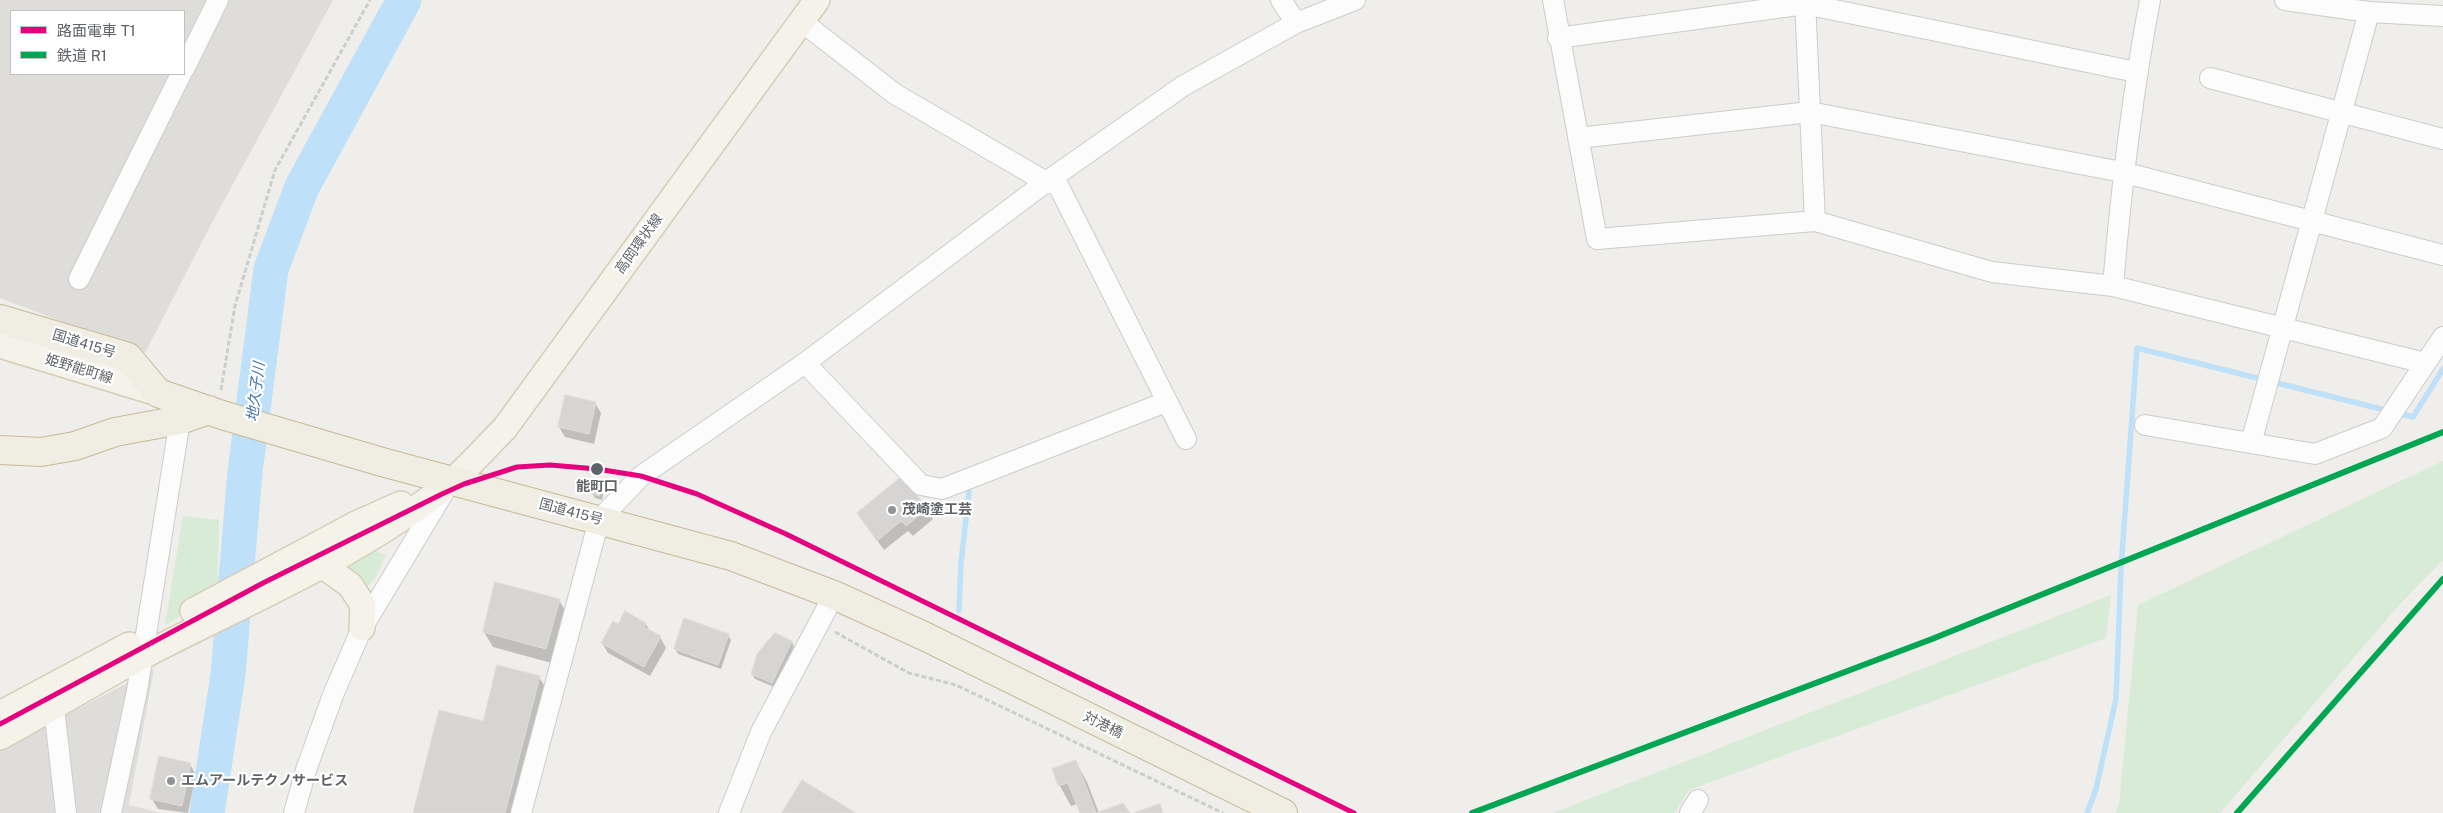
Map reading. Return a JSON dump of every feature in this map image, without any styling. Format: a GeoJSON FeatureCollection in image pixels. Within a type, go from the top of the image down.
{"type":"FeatureCollection","features":[{"type":"Feature","properties":{"kind":"highway","name":"国道415号"},"geometry":{"type":"LineString","coordinates":[[0,319],[128,357],[158,393],[273,430],[452,481],[731,556],[834,595],[924,636]]}},
{"type":"Feature","properties":{"kind":"highway"},"geometry":{"type":"LineString","coordinates":[[0,450],[41,452],[75,446],[115,432],[216,412]]}},
{"type":"Feature","properties":{"kind":"highway","name":"対港橋"},"geometry":{"type":"LineString","coordinates":[[924,636],[1283,813]]}},
{"type":"Feature","properties":{"kind":"main road","name":"高岡環状線"},"geometry":{"type":"LineString","coordinates":[[452,481],[505,428],[817,0]]}},
{"type":"Feature","properties":{"kind":"main road","name":"姫野能町線"},"geometry":{"type":"LineString","coordinates":[[0,345],[158,393]]}},
{"type":"Feature","properties":{"kind":"main road"},"geometry":{"type":"LineString","coordinates":[[263,584],[322,565],[384,530],[452,481]]}},
{"type":"Feature","properties":{"kind":"main road"},"geometry":{"type":"LineString","coordinates":[[0,714],[143,646],[263,584],[356,524],[452,481]]}},
{"type":"Feature","properties":{"kind":"main road"},"geometry":{"type":"LineString","coordinates":[[322,565],[350,585],[363,605],[362,628]]}},
{"type":"Feature","properties":{"kind":"main road"},"geometry":{"type":"LineString","coordinates":[[0,737],[54,708],[143,646]]}},
{"type":"Feature","properties":{"kind":"street"},"geometry":{"type":"LineString","coordinates":[[185,67],[218,0]]}},
{"type":"Feature","properties":{"kind":"street"},"geometry":{"type":"LineString","coordinates":[[1281,0],[1296,23]]}},
{"type":"Feature","properties":{"kind":"street"},"geometry":{"type":"LineString","coordinates":[[521,813],[599,520],[641,476],[805,363],[1046,182],[1183,86],[1296,23],[1355,0]]}},
{"type":"Feature","properties":{"kind":"street"},"geometry":{"type":"LineString","coordinates":[[1553,0],[1558,38],[1596,239],[1815,221],[1992,272],[2113,286],[2425,363]]}},
{"type":"Feature","properties":{"kind":"street"},"geometry":{"type":"LineString","coordinates":[[2113,286],[2122,172],[2136,72],[2150,0]]}},
{"type":"Feature","properties":{"kind":"street"},"geometry":{"type":"LineString","coordinates":[[2285,0],[2369,12],[2443,16]]}},
{"type":"Feature","properties":{"kind":"street"},"geometry":{"type":"LineString","coordinates":[[1558,38],[1805,2],[2136,72]]}},
{"type":"Feature","properties":{"kind":"street"},"geometry":{"type":"LineString","coordinates":[[1805,2],[1815,221]]}},
{"type":"Feature","properties":{"kind":"street"},"geometry":{"type":"LineString","coordinates":[[2251,442],[2369,12]]}},
{"type":"Feature","properties":{"kind":"street"},"geometry":{"type":"LineString","coordinates":[[801,21],[895,94],[1046,182],[1058,185],[1186,440]]}},
{"type":"Feature","properties":{"kind":"street"},"geometry":{"type":"LineString","coordinates":[[79,280],[182,75]]}},
{"type":"Feature","properties":{"kind":"street"},"geometry":{"type":"LineString","coordinates":[[2210,78],[2443,139]]}},
{"type":"Feature","properties":{"kind":"street"},"geometry":{"type":"LineString","coordinates":[[1578,138],[1810,112],[2122,172],[2443,255]]}},
{"type":"Feature","properties":{"kind":"street"},"geometry":{"type":"LineString","coordinates":[[2145,425],[2315,454],[2382,428],[2443,338]]}},
{"type":"Feature","properties":{"kind":"street"},"geometry":{"type":"LineString","coordinates":[[805,363],[921,485],[942,489],[1166,402]]}},
{"type":"Feature","properties":{"kind":"street"},"geometry":{"type":"LineString","coordinates":[[111,813],[137,691],[180,420]]}},
{"type":"Feature","properties":{"kind":"street"},"geometry":{"type":"LineString","coordinates":[[294,813],[306,770],[333,695],[362,628],[452,481]]}},
{"type":"Feature","properties":{"kind":"street"},"geometry":{"type":"LineString","coordinates":[[729,813],[761,732],[834,595]]}},
{"type":"Feature","properties":{"kind":"street"},"geometry":{"type":"LineString","coordinates":[[54,708],[66,813]]}},
{"type":"Feature","properties":{"kind":"path"},"geometry":{"type":"LineString","coordinates":[[216,412],[235,306],[275,170],[370,0]]}},
{"type":"Feature","properties":{"kind":"path"},"geometry":{"type":"LineString","coordinates":[[820,624],[909,673],[956,684],[1223,813]]}},
{"type":"Feature","properties":{"kind":"shaded area"},"geometry":{"type":"Polygon","coordinates":[[[0,0],[333,0],[207,232],[145,353],[0,298],[0,0]]]}},
{"type":"Feature","properties":{"kind":"shaded area"},"geometry":{"type":"Polygon","coordinates":[[[154,669],[129,805],[161,813],[0,813],[0,750],[154,669]]]}},
{"type":"Feature","properties":{"kind":"green space"},"geometry":{"type":"Polygon","coordinates":[[[2443,461],[2443,560],[2400,604],[2220,813],[2115,813],[2119,804],[2138,605],[2443,461]]]}},
{"type":"Feature","properties":{"kind":"green space"},"geometry":{"type":"Polygon","coordinates":[[[183,516],[219,520],[217,595],[165,625],[183,516]]]}},
{"type":"Feature","properties":{"kind":"green space"},"geometry":{"type":"Polygon","coordinates":[[[374,550],[386,555],[376,577],[367,587],[359,584],[353,578],[345,563],[363,551],[369,553],[374,550]]]}},
{"type":"Feature","properties":{"kind":"green space"},"geometry":{"type":"Polygon","coordinates":[[[2111,595],[2106,638],[1689,790],[1675,813],[1553,813],[2111,595]]]}},
{"type":"Feature","properties":{"kind":"building"},"geometry":{"type":"Polygon","coordinates":[[[565,395],[596,402],[589,434],[558,427],[565,395]]]}},
{"type":"Feature","properties":{"kind":"building","name":"茂崎塗工芸"},"geometry":{"type":"Polygon","coordinates":[[[901,477],[928,508],[906,526],[901,521],[877,541],[857,513],[901,477]]]}},
{"type":"Feature","properties":{"kind":"building"},"geometry":{"type":"Polygon","coordinates":[[[593,487],[601,489],[599,496],[591,493],[593,487]]]}},
{"type":"Feature","properties":{"kind":"building"},"geometry":{"type":"Polygon","coordinates":[[[495,582],[560,599],[546,649],[483,632],[495,582]]]}},
{"type":"Feature","properties":{"kind":"building"},"geometry":{"type":"Polygon","coordinates":[[[625,611],[646,623],[644,627],[661,636],[644,667],[601,643],[613,621],[618,624],[625,611]]]}},
{"type":"Feature","properties":{"kind":"building"},"geometry":{"type":"Polygon","coordinates":[[[684,618],[729,634],[718,665],[674,649],[684,618]]]}},
{"type":"Feature","properties":{"kind":"building"},"geometry":{"type":"Polygon","coordinates":[[[775,633],[792,641],[772,683],[751,674],[757,654],[775,633]]]}},
{"type":"Feature","properties":{"kind":"building"},"geometry":{"type":"Polygon","coordinates":[[[497,665],[540,676],[505,813],[413,813],[439,710],[483,721],[497,665]]]}},
{"type":"Feature","properties":{"kind":"building","name":"エムアールテクノサービス"},"geometry":{"type":"Polygon","coordinates":[[[159,756],[191,763],[182,806],[150,799],[159,756]]]}},
{"type":"Feature","properties":{"kind":"building"},"geometry":{"type":"Polygon","coordinates":[[[1076,760],[1096,813],[1080,813],[1068,783],[1058,786],[1052,769],[1076,760]]]}},
{"type":"Feature","properties":{"kind":"building"},"geometry":{"type":"Polygon","coordinates":[[[802,780],[856,813],[782,813],[802,780]]]}},
{"type":"Feature","properties":{"kind":"building"},"geometry":{"type":"Polygon","coordinates":[[[1123,803],[1130,813],[1096,813],[1123,803]]]}},
{"type":"Feature","properties":{"kind":"building"},"geometry":{"type":"Polygon","coordinates":[[[1160,804],[1163,813],[1134,813],[1160,804]]]}},
{"type":"Feature","properties":{"kind":"waterway","name":"地久子川"},"geometry":{"type":"LineString","coordinates":[[207,813],[228,674],[245,472],[271,269],[302,187],[404,0]]}},
{"type":"Feature","properties":{"kind":"waterway"},"geometry":{"type":"LineString","coordinates":[[2087,813],[2096,789],[2116,699],[2121,568],[2137,348],[2389,411]]}},
{"type":"Feature","properties":{"kind":"waterway"},"geometry":{"type":"LineString","coordinates":[[2398,413],[2413,417],[2443,369]]}},
{"type":"Feature","properties":{"kind":"waterway"},"geometry":{"type":"LineString","coordinates":[[959,610],[961,563],[969,492]]}},
{"type":"Feature","properties":{"kind":"railway"},"geometry":{"type":"LineString","coordinates":[[1472,813],[1932,639],[2443,432]]}},
{"type":"Feature","properties":{"kind":"tram line","name":"T1"},"geometry":{"type":"LineString","coordinates":[[0,724],[263,583],[442,494],[464,484],[517,467],[550,465],[597,469],[641,476],[697,494],[786,534],[1354,813]]}},
{"type":"Feature","properties":{"kind":"rail line","name":"R1"},"geometry":{"type":"LineString","coordinates":[[1472,813],[1932,639],[2443,432]]}},
{"type":"Feature","properties":{"kind":"rail line","name":"R1"},"geometry":{"type":"LineString","coordinates":[[2237,813],[2443,579]]}},
{"type":"Feature","properties":{"kind":"place","name":"能町口"},"geometry":{"type":"Point","coordinates":[597,469]}},
{"type":"Feature","properties":{"kind":"place","name":"茂崎塗工芸"},"geometry":{"type":"Point","coordinates":[892,510]}},
{"type":"Feature","properties":{"kind":"place","name":"エムアールテクノサービス"},"geometry":{"type":"Point","coordinates":[171,781]}}]}
